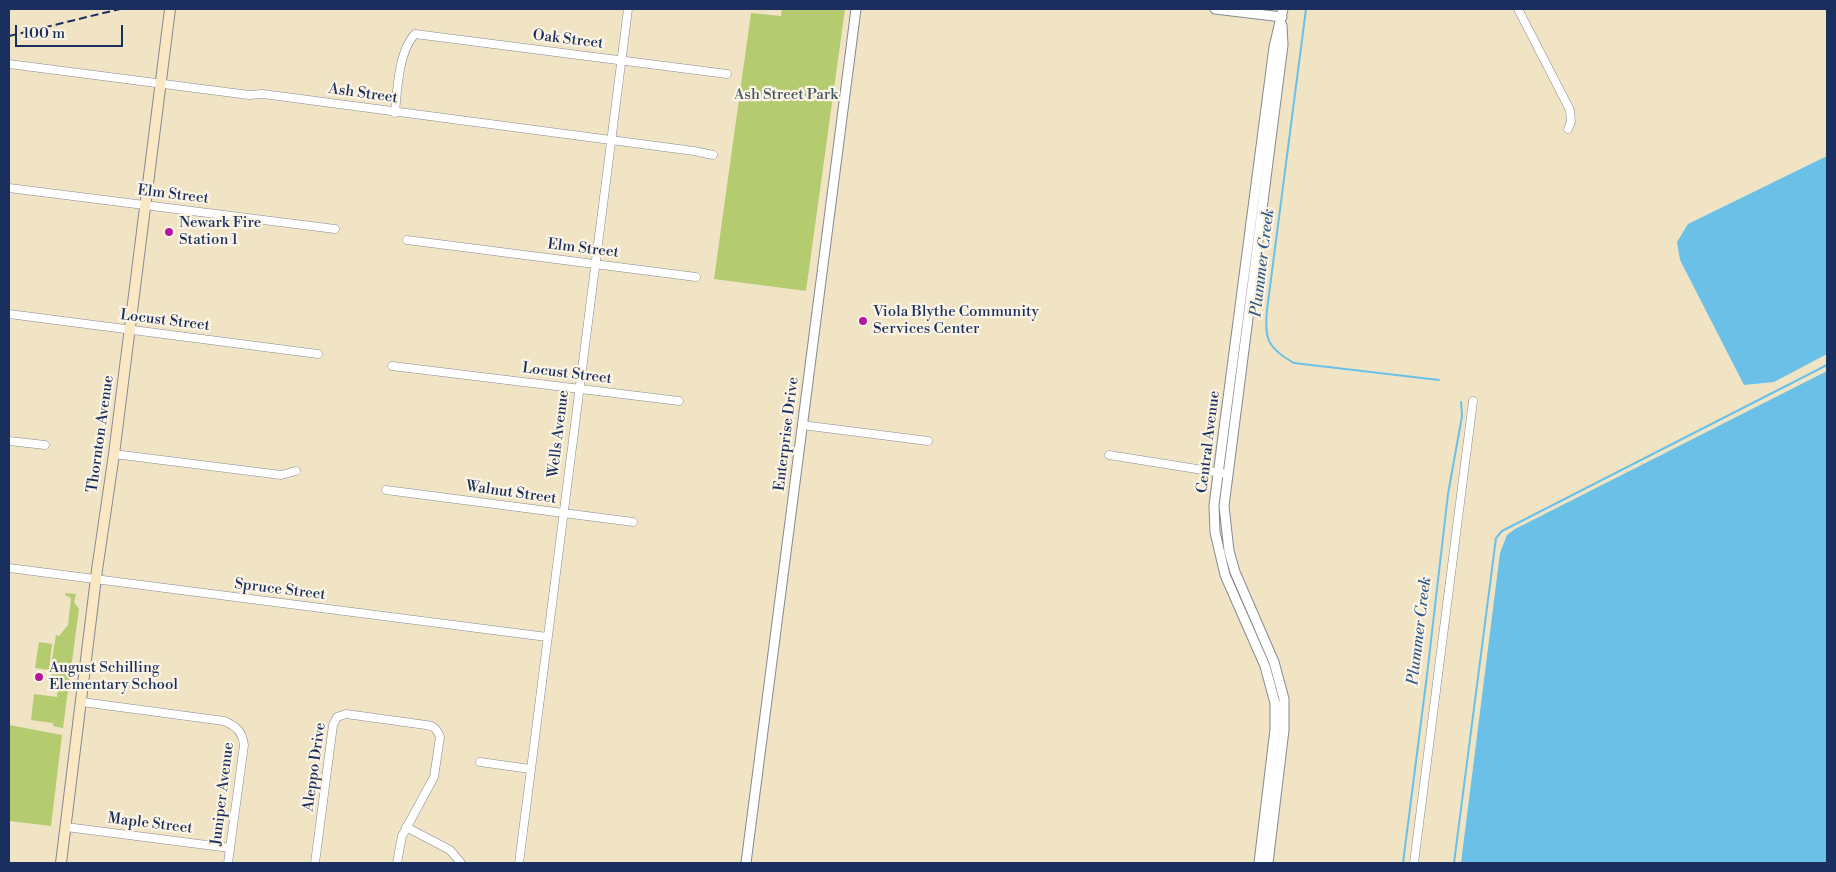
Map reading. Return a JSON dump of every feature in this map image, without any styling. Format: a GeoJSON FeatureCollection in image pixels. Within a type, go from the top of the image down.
{"type":"FeatureCollection","features":[{"type":"Feature","properties":{"kind":"main road","name":"Thornton Avenue"},"geometry":{"type":"LineString","coordinates":[[61,863],[170,9]]}},
{"type":"Feature","properties":{"kind":"street","name":"Wells Avenue"},"geometry":{"type":"LineString","coordinates":[[519,863],[628,9]]}},
{"type":"Feature","properties":{"kind":"street","name":"Enterprise Drive"},"geometry":{"type":"LineString","coordinates":[[746,863],[856,9]]}},
{"type":"Feature","properties":{"kind":"street"},"geometry":{"type":"LineString","coordinates":[[1214,9],[1282,13]]}},
{"type":"Feature","properties":{"kind":"street"},"geometry":{"type":"LineString","coordinates":[[1518,9],[1570,110],[1571,122],[1568,128]]}},
{"type":"Feature","properties":{"kind":"street","name":"Central Avenue"},"geometry":{"type":"LineString","coordinates":[[1268,863],[1284,730],[1284,699],[1274,662],[1235,572],[1228,551],[1223,473],[1274,47],[1282,13]]}},
{"type":"Feature","properties":{"kind":"street","name":"Oak Street"},"geometry":{"type":"LineString","coordinates":[[395,113],[401,67],[408,42],[415,34],[727,74]]}},
{"type":"Feature","properties":{"kind":"street","name":"Ash Street"},"geometry":{"type":"LineString","coordinates":[[9,64],[249,95],[271,96],[713,155]]}},
{"type":"Feature","properties":{"kind":"street","name":"Elm Street"},"geometry":{"type":"LineString","coordinates":[[9,188],[335,230]]}},
{"type":"Feature","properties":{"kind":"street","name":"Elm Street"},"geometry":{"type":"LineString","coordinates":[[407,240],[696,277]]}},
{"type":"Feature","properties":{"kind":"street","name":"Locust Street"},"geometry":{"type":"LineString","coordinates":[[9,314],[318,354]]}},
{"type":"Feature","properties":{"kind":"street","name":"Locust Street"},"geometry":{"type":"LineString","coordinates":[[392,366],[679,401]]}},
{"type":"Feature","properties":{"kind":"street"},"geometry":{"type":"LineString","coordinates":[[1414,863],[1473,401]]}},
{"type":"Feature","properties":{"kind":"street"},"geometry":{"type":"LineString","coordinates":[[802,425],[928,441]]}},
{"type":"Feature","properties":{"kind":"street"},"geometry":{"type":"LineString","coordinates":[[9,441],[45,445]]}},
{"type":"Feature","properties":{"kind":"street"},"geometry":{"type":"LineString","coordinates":[[114,454],[281,475],[296,471]]}},
{"type":"Feature","properties":{"kind":"street"},"geometry":{"type":"LineString","coordinates":[[1109,455],[1223,473]]}},
{"type":"Feature","properties":{"kind":"street","name":"Central Avenue"},"geometry":{"type":"LineString","coordinates":[[1223,473],[1214,505],[1215,532],[1220,558],[1225,575],[1266,666],[1275,703],[1275,729],[1259,863]]}},
{"type":"Feature","properties":{"kind":"street","name":"Walnut Street"},"geometry":{"type":"LineString","coordinates":[[386,490],[633,522]]}},
{"type":"Feature","properties":{"kind":"street","name":"Spruce Street"},"geometry":{"type":"LineString","coordinates":[[9,568],[547,637]]}},
{"type":"Feature","properties":{"kind":"street","name":"Juniper Avenue"},"geometry":{"type":"LineString","coordinates":[[82,702],[224,721],[238,729],[243,736],[244,745],[228,863]]}},
{"type":"Feature","properties":{"kind":"street","name":"Aleppo Drive"},"geometry":{"type":"LineString","coordinates":[[315,863],[333,725],[337,717],[346,714],[426,725],[436,729],[440,737],[434,777],[430,788],[406,827]]}},
{"type":"Feature","properties":{"kind":"street"},"geometry":{"type":"LineString","coordinates":[[480,762],[530,768]]}},
{"type":"Feature","properties":{"kind":"street","name":"Maple Street"},"geometry":{"type":"LineString","coordinates":[[66,826],[230,848]]}},
{"type":"Feature","properties":{"kind":"street"},"geometry":{"type":"LineString","coordinates":[[396,863],[406,827],[444,846],[456,855],[461,863]]}},
{"type":"Feature","properties":{"kind":"green space","name":"Ash Street Park"},"geometry":{"type":"Polygon","coordinates":[[[782,9],[845,9],[806,291],[714,279],[751,13],[781,16],[782,9]]]}},
{"type":"Feature","properties":{"kind":"green space"},"geometry":{"type":"Polygon","coordinates":[[[66,593],[76,594],[74,602],[79,609],[63,728],[53,726],[54,714],[53,723],[31,720],[34,694],[57,697],[59,683],[51,682],[52,672],[50,671],[56,635],[59,636],[68,625],[71,598],[65,595],[66,593]]]}},
{"type":"Feature","properties":{"kind":"green space"},"geometry":{"type":"Polygon","coordinates":[[[39,642],[52,644],[49,670],[35,668],[39,642]]]}},
{"type":"Feature","properties":{"kind":"green space"},"geometry":{"type":"Polygon","coordinates":[[[9,725],[62,735],[51,826],[9,821],[9,725]]]}},
{"type":"Feature","properties":{"kind":"water"},"geometry":{"type":"Polygon","coordinates":[[[1827,156],[1827,354],[1774,382],[1744,385],[1680,260],[1677,242],[1688,224],[1827,156]]]}},
{"type":"Feature","properties":{"kind":"water"},"geometry":{"type":"Polygon","coordinates":[[[1827,371],[1827,863],[1461,863],[1500,553],[1507,535],[1515,529],[1827,371]]]}},
{"type":"Feature","properties":{"kind":"waterway","name":"Plummer Creek"},"geometry":{"type":"LineString","coordinates":[[1306,9],[1267,310],[1266,328],[1269,341],[1278,352],[1294,363],[1439,380]]}},
{"type":"Feature","properties":{"kind":"waterway"},"geometry":{"type":"LineString","coordinates":[[1454,863],[1496,538],[1502,531],[1827,365]]}},
{"type":"Feature","properties":{"kind":"waterway","name":"Plummer Creek"},"geometry":{"type":"LineString","coordinates":[[1403,863],[1448,494],[1462,416],[1461,402]]}},
{"type":"Feature","properties":{"kind":"railway"},"geometry":{"type":"LineString","coordinates":[[9,36],[120,9]]}},
{"type":"Feature","properties":{"kind":"place","name":"Newark Fire Station 1"},"geometry":{"type":"Point","coordinates":[169,232]}},
{"type":"Feature","properties":{"kind":"place","name":"Viola Blythe Community Services Center"},"geometry":{"type":"Point","coordinates":[863,321]}},
{"type":"Feature","properties":{"kind":"place","name":"August Schilling Elementary School"},"geometry":{"type":"Point","coordinates":[39,677]}}]}
